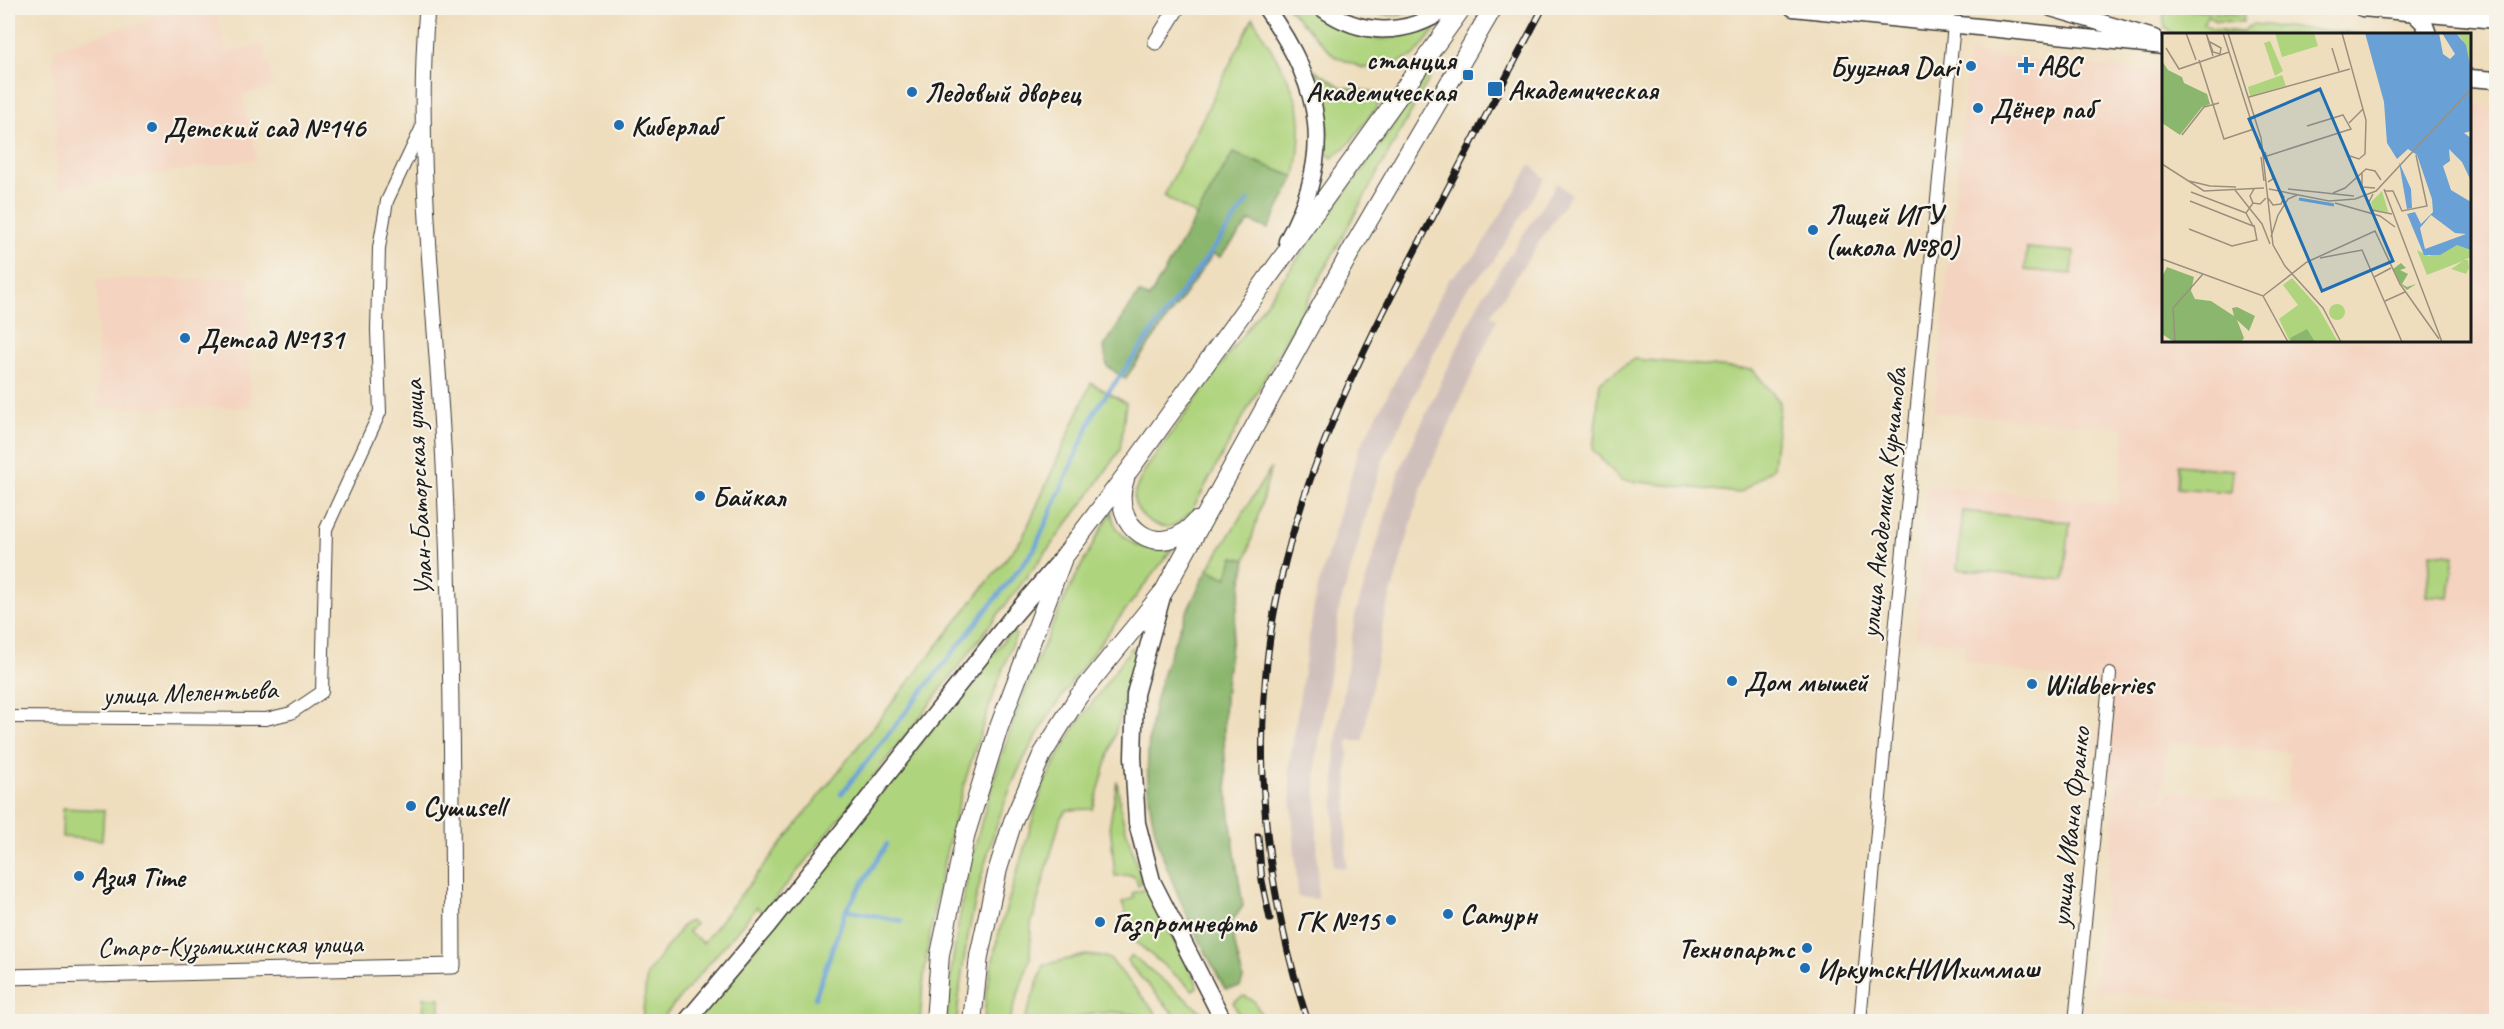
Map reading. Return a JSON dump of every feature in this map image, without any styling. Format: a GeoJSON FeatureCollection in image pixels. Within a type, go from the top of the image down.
{"type":"FeatureCollection","features":[{"type":"Feature","properties":{"kind":"main road"},"geometry":{"type":"LineString","coordinates":[[1322,8],[1356,26],[1391,30],[1426,20],[1447,8]]}},
{"type":"Feature","properties":{"kind":"main road"},"geometry":{"type":"LineString","coordinates":[[686,1022],[768,925],[1013,616],[1063,558],[1128,472],[1462,8]]}},
{"type":"Feature","properties":{"kind":"main road"},"geometry":{"type":"LineString","coordinates":[[972,1022],[976,973],[990,900],[1012,821],[1042,755],[1078,697],[1164,591],[1356,242],[1493,8]]}},
{"type":"Feature","properties":{"kind":"main road"},"geometry":{"type":"LineString","coordinates":[[1792,8],[2162,46]]}},
{"type":"Feature","properties":{"kind":"main road"},"geometry":{"type":"LineString","coordinates":[[2051,8],[2162,41]]}},
{"type":"Feature","properties":{"kind":"main road"},"geometry":{"type":"LineString","coordinates":[[2362,8],[2496,20]]}},
{"type":"Feature","properties":{"kind":"main road"},"geometry":{"type":"LineString","coordinates":[[1264,284],[1295,227],[1313,180],[1318,132],[1310,91],[1300,65],[1267,10]]}},
{"type":"Feature","properties":{"kind":"main road"},"geometry":{"type":"LineString","coordinates":[[2414,12],[2424,23],[2428,33]]}},
{"type":"Feature","properties":{"kind":"main road"},"geometry":{"type":"LineString","coordinates":[[2471,78],[2496,80]]}},
{"type":"Feature","properties":{"kind":"main road"},"geometry":{"type":"LineString","coordinates":[[1128,472],[1122,495],[1126,518],[1137,531],[1158,540],[1170,541],[1180,537],[1216,497]]}},
{"type":"Feature","properties":{"kind":"main road"},"geometry":{"type":"LineString","coordinates":[[935,1022],[940,954],[966,833],[999,727],[1063,558]]}},
{"type":"Feature","properties":{"kind":"main road"},"geometry":{"type":"LineString","coordinates":[[1164,591],[1135,694],[1133,757],[1137,823],[1152,881],[1224,1022]]}},
{"type":"Feature","properties":{"kind":"street","name":"Улан-Баторская улица"},"geometry":{"type":"LineString","coordinates":[[427,8],[422,127],[444,464],[452,696],[453,966]]}},
{"type":"Feature","properties":{"kind":"street"},"geometry":{"type":"LineString","coordinates":[[1169,8],[1156,42],[1177,8]]}},
{"type":"Feature","properties":{"kind":"street","name":"улица Академика Курчатова"},"geometry":{"type":"LineString","coordinates":[[1860,1022],[1893,652],[1954,25]]}},
{"type":"Feature","properties":{"kind":"street","name":"улица Мелентьева"},"geometry":{"type":"LineString","coordinates":[[8,717],[266,719],[291,713],[322,692],[326,529],[380,412],[377,330],[378,248],[387,201],[422,127]]}},
{"type":"Feature","properties":{"kind":"street","name":"улица Ивана Франко"},"geometry":{"type":"LineString","coordinates":[[2075,1022],[2110,674]]}},
{"type":"Feature","properties":{"kind":"street","name":"Старо-Кузьмихинская улица"},"geometry":{"type":"LineString","coordinates":[[8,977],[453,966]]}},
{"type":"Feature","properties":{"kind":"shaded area","name":"Детский сад №146"},"geometry":{"type":"Polygon","coordinates":[[[184,8],[215,8],[227,53],[262,44],[274,87],[242,95],[257,159],[57,188],[53,49],[184,8]]]}},
{"type":"Feature","properties":{"kind":"shaded area"},"geometry":{"type":"Polygon","coordinates":[[[1969,53],[2162,73],[2162,342],[2471,342],[2471,105],[2496,107],[2496,1021],[2341,1021],[2341,1016],[2095,990],[2118,780],[2146,783],[2144,799],[2166,801],[2167,791],[2286,804],[2291,753],[2168,741],[2162,798],[2146,797],[2148,781],[2095,776],[2102,687],[1964,661],[1965,644],[1915,638],[1927,485],[2118,503],[2125,428],[1934,412],[1969,53]]]}},
{"type":"Feature","properties":{"kind":"shaded area"},"geometry":{"type":"Polygon","coordinates":[[[1531,165],[1545,178],[1491,265],[1463,293],[1382,462],[1340,606],[1316,761],[1318,899],[1298,897],[1289,766],[1316,594],[1359,449],[1449,279],[1477,254],[1531,165]]]}},
{"type":"Feature","properties":{"kind":"shaded area"},"geometry":{"type":"Polygon","coordinates":[[[1557,183],[1571,194],[1491,315],[1497,319],[1423,483],[1383,622],[1363,740],[1348,740],[1346,868],[1333,867],[1336,743],[1355,616],[1399,471],[1480,300],[1557,183]]]}},
{"type":"Feature","properties":{"kind":"shaded area"},"geometry":{"type":"Polygon","coordinates":[[[249,278],[250,407],[98,408],[97,279],[249,278]]]}},
{"type":"Feature","properties":{"kind":"green space"},"geometry":{"type":"Polygon","coordinates":[[[1288,8],[1314,8],[1339,26],[1360,35],[1381,39],[1441,22],[1415,55],[1391,66],[1363,68],[1334,56],[1288,8]]]}},
{"type":"Feature","properties":{"kind":"green space"},"geometry":{"type":"Polygon","coordinates":[[[1349,8],[1417,8],[1398,16],[1354,11],[1349,8]]]}},
{"type":"Feature","properties":{"kind":"green space"},"geometry":{"type":"Polygon","coordinates":[[[2172,10],[2244,15],[2243,22],[2216,21],[2208,15],[2203,23],[2212,29],[2242,32],[2253,24],[2352,33],[2172,33],[2165,27],[2163,16],[2172,10]]]}},
{"type":"Feature","properties":{"kind":"green space"},"geometry":{"type":"Polygon","coordinates":[[[1253,18],[1292,88],[1299,111],[1300,136],[1295,177],[1233,153],[1197,216],[1164,196],[1253,18]]]}},
{"type":"Feature","properties":{"kind":"green space"},"geometry":{"type":"Polygon","coordinates":[[[1459,25],[1191,512],[1172,526],[1159,526],[1153,523],[1142,515],[1134,497],[1145,470],[1380,145],[1459,25]]]}},
{"type":"Feature","properties":{"kind":"green space"},"geometry":{"type":"Polygon","coordinates":[[[1315,70],[1341,87],[1386,94],[1349,144],[1332,158],[1326,153],[1326,111],[1315,70]]]}},
{"type":"Feature","properties":{"kind":"green space"},"geometry":{"type":"Polygon","coordinates":[[[1233,153],[1295,177],[1268,229],[1250,221],[1220,257],[1213,254],[1125,379],[1107,366],[1104,347],[1139,293],[1149,298],[1233,153]]]}},
{"type":"Feature","properties":{"kind":"green space"},"geometry":{"type":"Polygon","coordinates":[[[2027,248],[2074,252],[2072,274],[2025,270],[2027,248]]]}},
{"type":"Feature","properties":{"kind":"green space"},"geometry":{"type":"Polygon","coordinates":[[[1634,359],[1753,370],[1780,402],[1773,468],[1740,493],[1621,480],[1593,450],[1600,382],[1634,359]]]}},
{"type":"Feature","properties":{"kind":"green space"},"geometry":{"type":"Polygon","coordinates":[[[1091,383],[1126,403],[1120,450],[1090,494],[914,725],[772,903],[763,913],[757,907],[660,1021],[642,1021],[647,974],[683,925],[690,921],[695,924],[688,932],[703,943],[1023,537],[1091,383]]]}},
{"type":"Feature","properties":{"kind":"green space"},"geometry":{"type":"Polygon","coordinates":[[[2178,465],[2233,470],[2231,492],[2177,488],[2178,465]]]}},
{"type":"Feature","properties":{"kind":"green space"},"geometry":{"type":"Polygon","coordinates":[[[1271,468],[1246,560],[1234,557],[1226,578],[1208,569],[1271,468]]]}},
{"type":"Feature","properties":{"kind":"green space"},"geometry":{"type":"Polygon","coordinates":[[[1112,511],[1118,530],[1133,543],[1152,550],[1172,549],[1067,688],[1020,767],[993,837],[982,875],[966,951],[957,1021],[947,1021],[953,958],[965,892],[981,825],[1001,757],[1052,627],[1081,567],[1112,511]]]}},
{"type":"Feature","properties":{"kind":"green space"},"geometry":{"type":"Polygon","coordinates":[[[1963,511],[2070,522],[2064,580],[1957,569],[1963,511]]]}},
{"type":"Feature","properties":{"kind":"green space"},"geometry":{"type":"Polygon","coordinates":[[[2431,553],[2454,555],[2449,598],[2426,596],[2431,553]]]}},
{"type":"Feature","properties":{"kind":"green space"},"geometry":{"type":"Polygon","coordinates":[[[1234,557],[1246,560],[1228,668],[1224,733],[1228,798],[1243,906],[1230,924],[1243,979],[1240,987],[1225,989],[1189,920],[1166,866],[1151,811],[1148,775],[1149,740],[1155,704],[1164,670],[1177,636],[1208,569],[1226,578],[1234,557]]]}},
{"type":"Feature","properties":{"kind":"green space"},"geometry":{"type":"Polygon","coordinates":[[[1012,630],[1016,635],[966,777],[941,873],[925,971],[920,1021],[695,1022],[1012,630]]]}},
{"type":"Feature","properties":{"kind":"green space"},"geometry":{"type":"Polygon","coordinates":[[[1132,647],[1137,658],[1093,809],[1067,810],[1061,817],[1031,925],[1030,959],[1009,1021],[984,1022],[986,993],[998,936],[1043,785],[1073,730],[1132,647]]]}},
{"type":"Feature","properties":{"kind":"green space"},"geometry":{"type":"Polygon","coordinates":[[[1117,781],[1122,816],[1142,883],[1138,886],[1136,878],[1131,875],[1115,876],[1110,823],[1117,781]]]}},
{"type":"Feature","properties":{"kind":"green space"},"geometry":{"type":"Polygon","coordinates":[[[63,808],[104,810],[102,840],[62,837],[63,808]]]}},
{"type":"Feature","properties":{"kind":"green space"},"geometry":{"type":"Polygon","coordinates":[[[1147,889],[1196,981],[1197,987],[1193,990],[1136,942],[1122,902],[1134,898],[1132,893],[1147,889]]]}},
{"type":"Feature","properties":{"kind":"green space"},"geometry":{"type":"Polygon","coordinates":[[[1085,955],[1105,957],[1111,960],[1156,1013],[1155,1017],[1113,1012],[1086,1015],[1067,1021],[1024,1021],[1044,965],[1085,955]]]}},
{"type":"Feature","properties":{"kind":"green space"},"geometry":{"type":"Polygon","coordinates":[[[1131,956],[1213,1021],[1180,1021],[1130,965],[1128,960],[1131,956]]]}},
{"type":"Feature","properties":{"kind":"green space"},"geometry":{"type":"Polygon","coordinates":[[[1244,996],[1254,1001],[1265,1021],[1242,1021],[1233,1002],[1244,996]]]}},
{"type":"Feature","properties":{"kind":"green space"},"geometry":{"type":"Polygon","coordinates":[[[424,998],[440,998],[440,1021],[423,1021],[424,998]]]}},
{"type":"Feature","properties":{"kind":"waterway"},"geometry":{"type":"LineString","coordinates":[[841,794],[1034,550],[1096,409],[1248,201]]}},
{"type":"Feature","properties":{"kind":"waterway"},"geometry":{"type":"LineString","coordinates":[[815,998],[846,910],[887,844]]}},
{"type":"Feature","properties":{"kind":"waterway"},"geometry":{"type":"LineString","coordinates":[[846,910],[902,921]]}},
{"type":"Feature","properties":{"kind":"railway"},"geometry":{"type":"LineString","coordinates":[[1308,1022],[1294,976],[1274,885],[1264,793],[1262,747],[1264,700],[1268,653],[1277,597],[1290,541],[1307,487],[1350,381],[1401,278],[1543,8]]}},
{"type":"Feature","properties":{"kind":"railway"},"geometry":{"type":"LineString","coordinates":[[1258,836],[1262,881],[1270,919]]}},
{"type":"Feature","properties":{"kind":"place","name":"ABC"},"geometry":{"type":"Point","coordinates":[2026,65]}},
{"type":"Feature","properties":{"kind":"place","name":"Бууzная Dari"},"geometry":{"type":"Point","coordinates":[1971,66]}},
{"type":"Feature","properties":{"kind":"place","name":"станция Академическая"},"geometry":{"type":"Point","coordinates":[1468,75]}},
{"type":"Feature","properties":{"kind":"place","name":"Академическая"},"geometry":{"type":"Point","coordinates":[1495,89]}},
{"type":"Feature","properties":{"kind":"place","name":"Ледовый дворец"},"geometry":{"type":"Point","coordinates":[912,92]}},
{"type":"Feature","properties":{"kind":"place","name":"Дёнер паб"},"geometry":{"type":"Point","coordinates":[1978,108]}},
{"type":"Feature","properties":{"kind":"place","name":"Киберлаб"},"geometry":{"type":"Point","coordinates":[619,125]}},
{"type":"Feature","properties":{"kind":"place","name":"Детский сад №146"},"geometry":{"type":"Point","coordinates":[152,127]}},
{"type":"Feature","properties":{"kind":"place","name":"Лицей ИГУ (школа №80)"},"geometry":{"type":"Point","coordinates":[1813,230]}},
{"type":"Feature","properties":{"kind":"place","name":"Детсад №131"},"geometry":{"type":"Point","coordinates":[185,338]}},
{"type":"Feature","properties":{"kind":"place","name":"Байкал"},"geometry":{"type":"Point","coordinates":[700,496]}},
{"type":"Feature","properties":{"kind":"place","name":"Дом мышей"},"geometry":{"type":"Point","coordinates":[1732,681]}},
{"type":"Feature","properties":{"kind":"place","name":"Wildberries"},"geometry":{"type":"Point","coordinates":[2032,684]}},
{"type":"Feature","properties":{"kind":"place","name":"Сушиsell"},"geometry":{"type":"Point","coordinates":[411,806]}},
{"type":"Feature","properties":{"kind":"place","name":"Азия Time"},"geometry":{"type":"Point","coordinates":[79,876]}},
{"type":"Feature","properties":{"kind":"place","name":"Сатурн"},"geometry":{"type":"Point","coordinates":[1448,914]}},
{"type":"Feature","properties":{"kind":"place","name":"ГК №15"},"geometry":{"type":"Point","coordinates":[1391,920]}},
{"type":"Feature","properties":{"kind":"place","name":"Газпромнефть"},"geometry":{"type":"Point","coordinates":[1100,922]}},
{"type":"Feature","properties":{"kind":"place","name":"Технопартс"},"geometry":{"type":"Point","coordinates":[1807,948]}},
{"type":"Feature","properties":{"kind":"place","name":"ИркутскНИИхиммаш"},"geometry":{"type":"Point","coordinates":[1805,968]}}]}
